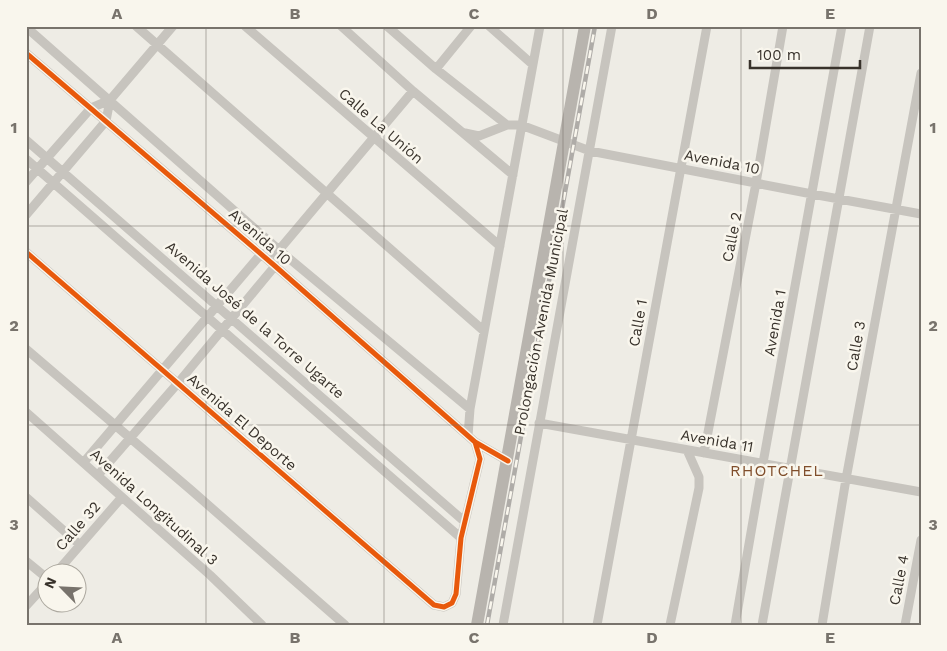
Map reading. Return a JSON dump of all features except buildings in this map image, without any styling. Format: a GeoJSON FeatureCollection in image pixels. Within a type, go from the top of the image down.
{"type":"FeatureCollection","features":[{"type":"Feature","properties":{"kind":"main road","name":"Prolongación Avenida Municipal"},"geometry":{"type":"LineString","coordinates":[[477,625],[585,26]]}},
{"type":"Feature","properties":{"kind":"street"},"geometry":{"type":"LineString","coordinates":[[136,26],[484,331]]}},
{"type":"Feature","properties":{"kind":"street"},"geometry":{"type":"LineString","coordinates":[[26,182],[91,108],[110,100],[173,26]]}},
{"type":"Feature","properties":{"kind":"street","name":"Calle La Unión"},"geometry":{"type":"LineString","coordinates":[[245,26],[500,246]]}},
{"type":"Feature","properties":{"kind":"street"},"geometry":{"type":"LineString","coordinates":[[341,26],[413,91],[512,175]]}},
{"type":"Feature","properties":{"kind":"street"},"geometry":{"type":"LineString","coordinates":[[387,26],[436,69],[507,125]]}},
{"type":"Feature","properties":{"kind":"street"},"geometry":{"type":"LineString","coordinates":[[436,69],[472,26]]}},
{"type":"Feature","properties":{"kind":"street"},"geometry":{"type":"LineString","coordinates":[[489,26],[532,64]]}},
{"type":"Feature","properties":{"kind":"street"},"geometry":{"type":"LineString","coordinates":[[461,538],[480,459],[471,439],[470,410],[540,26]]}},
{"type":"Feature","properties":{"kind":"street","name":"Prolongación Avenida Municipal"},"geometry":{"type":"LineString","coordinates":[[503,625],[612,26]]}},
{"type":"Feature","properties":{"kind":"street","name":"Calle 1"},"geometry":{"type":"LineString","coordinates":[[597,625],[707,26]]}},
{"type":"Feature","properties":{"kind":"street","name":"Calle 2"},"geometry":{"type":"LineString","coordinates":[[704,453],[756,183],[783,26]]}},
{"type":"Feature","properties":{"kind":"street","name":"Avenida 1"},"geometry":{"type":"LineString","coordinates":[[735,625],[842,26]]}},
{"type":"Feature","properties":{"kind":"street"},"geometry":{"type":"LineString","coordinates":[[762,625],[870,26]]}},
{"type":"Feature","properties":{"kind":"street","name":"Avenida 10"},"geometry":{"type":"LineString","coordinates":[[26,28],[279,250],[470,410]]}},
{"type":"Feature","properties":{"kind":"street","name":"Avenida 10"},"geometry":{"type":"LineString","coordinates":[[26,53],[275,266],[471,439],[508,461]]}},
{"type":"Feature","properties":{"kind":"street","name":"Calle 3"},"geometry":{"type":"LineString","coordinates":[[822,625],[846,479],[921,73]]}},
{"type":"Feature","properties":{"kind":"street"},"geometry":{"type":"LineString","coordinates":[[98,475],[178,383],[275,266],[279,250],[413,91]]}},
{"type":"Feature","properties":{"kind":"street"},"geometry":{"type":"LineString","coordinates":[[26,215],[106,121],[110,100]]}},
{"type":"Feature","properties":{"kind":"street"},"geometry":{"type":"LineString","coordinates":[[462,132],[479,136],[507,125],[521,125]]}},
{"type":"Feature","properties":{"kind":"street","name":"Avenida 10"},"geometry":{"type":"LineString","coordinates":[[521,125],[590,150],[921,214]]}},
{"type":"Feature","properties":{"kind":"street","name":"Avenida José de la Torre Ugarte"},"geometry":{"type":"LineString","coordinates":[[26,140],[465,522]]}},
{"type":"Feature","properties":{"kind":"street","name":"Avenida José de la Torre Ugarte"},"geometry":{"type":"LineString","coordinates":[[26,159],[461,538]]}},
{"type":"Feature","properties":{"kind":"street"},"geometry":{"type":"LineString","coordinates":[[84,462],[261,254],[279,250]]}},
{"type":"Feature","properties":{"kind":"street","name":"Avenida El Deporte"},"geometry":{"type":"LineString","coordinates":[[26,252],[434,605],[444,607],[452,604],[456,594],[461,538]]}},
{"type":"Feature","properties":{"kind":"street"},"geometry":{"type":"LineString","coordinates":[[26,349],[345,625]]}},
{"type":"Feature","properties":{"kind":"street","name":"Avenida Longitudinal 3"},"geometry":{"type":"LineString","coordinates":[[26,412],[210,575],[262,625]]}},
{"type":"Feature","properties":{"kind":"street","name":"Avenida 11"},"geometry":{"type":"LineString","coordinates":[[539,423],[921,492]]}},
{"type":"Feature","properties":{"kind":"street"},"geometry":{"type":"LineString","coordinates":[[670,625],[699,488],[699,477],[687,450]]}},
{"type":"Feature","properties":{"kind":"street"},"geometry":{"type":"LineString","coordinates":[[26,497],[80,545]]}},
{"type":"Feature","properties":{"kind":"street","name":"Calle 32"},"geometry":{"type":"LineString","coordinates":[[64,564],[122,497]]}},
{"type":"Feature","properties":{"kind":"street","name":"Calle 4"},"geometry":{"type":"LineString","coordinates":[[905,625],[921,540]]}},
{"type":"Feature","properties":{"kind":"street"},"geometry":{"type":"LineString","coordinates":[[26,561],[38,572]]}},
{"type":"Feature","properties":{"kind":"street"},"geometry":{"type":"LineString","coordinates":[[26,606],[38,592]]}},
{"type":"Feature","properties":{"kind":"railway"},"geometry":{"type":"LineString","coordinates":[[487,625],[595,26]]}},
{"type":"Feature","properties":{"kind":"cycle path"},"geometry":{"type":"LineString","coordinates":[[26,53],[275,266],[475,442],[508,461]]}},
{"type":"Feature","properties":{"kind":"cycle path"},"geometry":{"type":"LineString","coordinates":[[26,252],[434,605],[444,607],[452,603],[456,594],[461,538],[480,459],[475,442]]}},
{"type":"Feature","properties":{"kind":"district","name":"RHOTCHEL"},"geometry":{"type":"Point","coordinates":[777,470]}}]}
